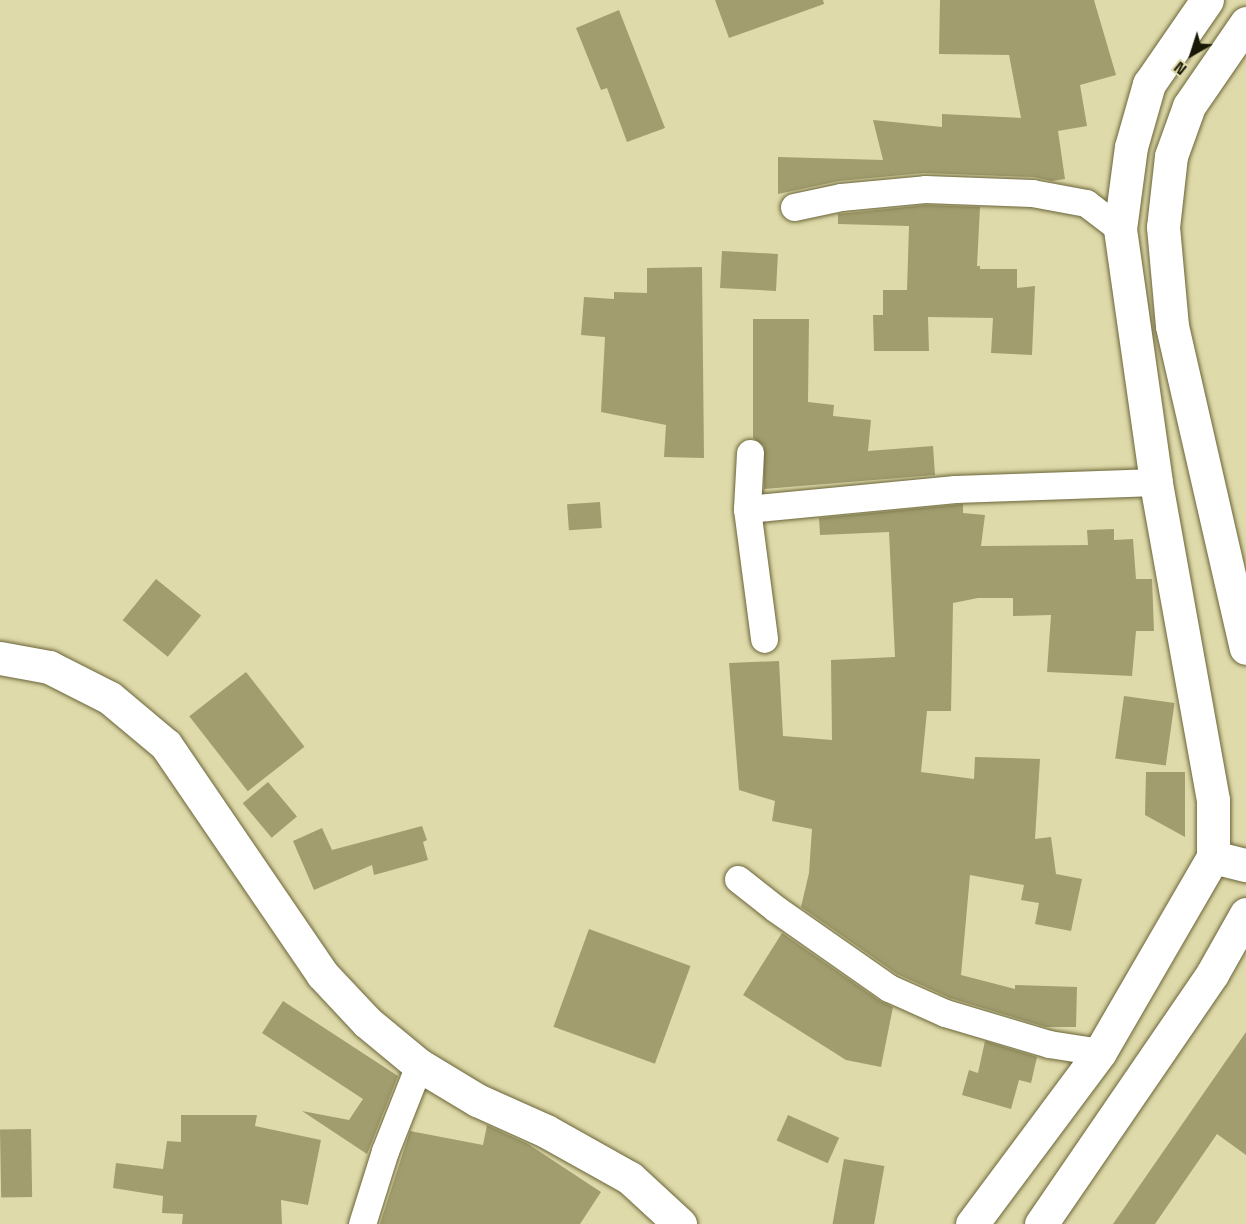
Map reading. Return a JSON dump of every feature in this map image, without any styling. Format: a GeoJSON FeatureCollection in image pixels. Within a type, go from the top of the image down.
{"type":"FeatureCollection","features":[{"type":"Feature","properties":{"kind":"main road"},"geometry":{"type":"LineString","coordinates":[[972,1224],[1100,1053],[1213,857],[1213,800],[1156,482],[1120,229],[1131,147],[1149,84],[1207,0]]}},
{"type":"Feature","properties":{"kind":"main road"},"geometry":{"type":"LineString","coordinates":[[1246,23],[1189,106],[1171,156],[1163,226],[1172,326],[1246,648]]}},
{"type":"Feature","properties":{"kind":"main road"},"geometry":{"type":"LineString","coordinates":[[0,658],[49,667],[110,698],[166,745],[322,974],[367,1022],[419,1065],[477,1100],[546,1131],[630,1178],[680,1224]]}},
{"type":"Feature","properties":{"kind":"main road"},"geometry":{"type":"LineString","coordinates":[[1213,857],[1246,865]]}},
{"type":"Feature","properties":{"kind":"main road"},"geometry":{"type":"LineString","coordinates":[[1041,1224],[1212,974],[1246,914]]}},
{"type":"Feature","properties":{"kind":"street"},"geometry":{"type":"LineString","coordinates":[[794,207],[841,197],[925,189],[1032,193],[1086,203],[1120,229]]}},
{"type":"Feature","properties":{"kind":"street"},"geometry":{"type":"LineString","coordinates":[[750,453],[747,509],[764,639]]}},
{"type":"Feature","properties":{"kind":"street"},"geometry":{"type":"LineString","coordinates":[[747,509],[956,489],[1156,482]]}},
{"type":"Feature","properties":{"kind":"street"},"geometry":{"type":"LineString","coordinates":[[738,879],[776,909],[889,988],[955,1016],[1048,1044],[1100,1053]]}},
{"type":"Feature","properties":{"kind":"street"},"geometry":{"type":"LineString","coordinates":[[362,1224],[385,1150],[419,1065]]}},
{"type":"Feature","properties":{"kind":"building"},"geometry":{"type":"Polygon","coordinates":[[[715,0],[823,0],[824,4],[729,38],[715,0]]]}},
{"type":"Feature","properties":{"kind":"building"},"geometry":{"type":"Polygon","coordinates":[[[940,0],[1094,0],[1116,75],[1080,85],[1087,126],[1058,131],[1065,179],[1052,181],[1033,177],[924,173],[839,181],[778,194],[778,157],[883,160],[873,120],[942,127],[942,114],[1021,118],[1009,55],[939,54],[940,0]]]}},
{"type":"Feature","properties":{"kind":"building"},"geometry":{"type":"Polygon","coordinates":[[[619,10],[665,128],[627,142],[607,88],[601,90],[576,28],[619,10]]]}},
{"type":"Feature","properties":{"kind":"building"},"geometry":{"type":"Polygon","coordinates":[[[925,205],[980,207],[977,266],[980,266],[980,269],[1017,269],[1017,288],[1035,286],[1032,355],[991,353],[993,318],[928,317],[929,351],[874,351],[873,315],[883,315],[883,290],[907,290],[909,226],[838,224],[838,214],[925,205]]]}},
{"type":"Feature","properties":{"kind":"building"},"geometry":{"type":"Polygon","coordinates":[[[722,251],[778,254],[776,291],[720,288],[722,251]]]}},
{"type":"Feature","properties":{"kind":"building"},"geometry":{"type":"Polygon","coordinates":[[[702,267],[704,458],[664,457],[666,425],[601,412],[605,337],[581,335],[584,297],[614,299],[614,292],[647,293],[647,268],[702,267]]]}},
{"type":"Feature","properties":{"kind":"building"},"geometry":{"type":"Polygon","coordinates":[[[753,319],[809,319],[808,402],[834,405],[833,416],[871,420],[868,451],[933,446],[935,475],[764,489],[764,446],[753,438],[753,319]]]}},
{"type":"Feature","properties":{"kind":"building"},"geometry":{"type":"Polygon","coordinates":[[[600,502],[602,528],[569,530],[567,504],[600,502]]]}},
{"type":"Feature","properties":{"kind":"building"},"geometry":{"type":"Polygon","coordinates":[[[963,504],[963,513],[985,515],[981,546],[1088,545],[1087,530],[1114,529],[1114,540],[1133,539],[1136,579],[1152,579],[1154,631],[1136,631],[1132,676],[1047,672],[1051,615],[1013,616],[1013,598],[978,598],[953,603],[951,711],[927,711],[921,772],[974,779],[975,757],[1040,759],[1035,839],[1051,837],[1056,874],[1082,879],[1071,931],[1035,924],[1039,903],[1021,900],[1024,885],[970,875],[961,975],[1015,989],[1015,985],[1077,987],[1076,1027],[1046,1027],[950,998],[897,974],[801,907],[809,873],[812,829],[772,821],[775,801],[739,790],[729,663],[779,661],[783,736],[832,740],[831,660],[895,657],[889,532],[820,535],[819,518],[963,504]]]}},
{"type":"Feature","properties":{"kind":"building"},"geometry":{"type":"Polygon","coordinates":[[[156,579],[201,616],[168,657],[123,620],[156,579]]]}},
{"type":"Feature","properties":{"kind":"building"},"geometry":{"type":"Polygon","coordinates":[[[246,672],[304,747],[248,791],[189,716],[246,672]]]}},
{"type":"Feature","properties":{"kind":"building"},"geometry":{"type":"Polygon","coordinates":[[[1124,696],[1175,703],[1166,765],[1115,758],[1124,696]]]}},
{"type":"Feature","properties":{"kind":"building"},"geometry":{"type":"Polygon","coordinates":[[[1146,772],[1185,772],[1185,837],[1145,815],[1146,772]]]}},
{"type":"Feature","properties":{"kind":"building"},"geometry":{"type":"Polygon","coordinates":[[[268,782],[297,816],[272,838],[243,803],[268,782]]]}},
{"type":"Feature","properties":{"kind":"building"},"geometry":{"type":"Polygon","coordinates":[[[422,826],[427,840],[423,842],[428,860],[374,875],[372,865],[314,890],[293,841],[322,828],[332,850],[422,826]]]}},
{"type":"Feature","properties":{"kind":"building"},"geometry":{"type":"Polygon","coordinates":[[[589,929],[690,966],[655,1064],[553,1027],[589,929]]]}},
{"type":"Feature","properties":{"kind":"building"},"geometry":{"type":"Polygon","coordinates":[[[782,933],[880,1001],[893,1007],[881,1067],[846,1060],[743,995],[782,933]]]}},
{"type":"Feature","properties":{"kind":"building"},"geometry":{"type":"Polygon","coordinates":[[[283,1001],[398,1076],[367,1154],[302,1111],[349,1120],[363,1099],[262,1033],[283,1001]]]}},
{"type":"Feature","properties":{"kind":"building"},"geometry":{"type":"Polygon","coordinates":[[[1246,1032],[1246,1155],[1217,1134],[1155,1224],[1113,1224],[1246,1032]]]}},
{"type":"Feature","properties":{"kind":"building"},"geometry":{"type":"Polygon","coordinates":[[[985,1041],[1037,1057],[1031,1083],[1019,1080],[1011,1109],[962,1095],[969,1070],[978,1073],[985,1041]]]}},
{"type":"Feature","properties":{"kind":"building"},"geometry":{"type":"Polygon","coordinates":[[[181,1115],[257,1115],[255,1126],[321,1140],[308,1205],[281,1200],[282,1224],[182,1224],[183,1214],[162,1213],[163,1196],[113,1188],[116,1163],[163,1169],[167,1141],[181,1142],[181,1115]]]}},
{"type":"Feature","properties":{"kind":"building"},"geometry":{"type":"Polygon","coordinates":[[[788,1115],[839,1138],[828,1163],[777,1141],[788,1115]]]}},
{"type":"Feature","properties":{"kind":"building"},"geometry":{"type":"Polygon","coordinates":[[[487,1125],[528,1144],[601,1192],[580,1224],[380,1224],[410,1131],[483,1145],[487,1125]]]}},
{"type":"Feature","properties":{"kind":"building"},"geometry":{"type":"Polygon","coordinates":[[[31,1129],[32,1197],[1,1198],[0,1130],[31,1129]]]}},
{"type":"Feature","properties":{"kind":"building"},"geometry":{"type":"Polygon","coordinates":[[[844,1159],[884,1166],[874,1224],[833,1224],[844,1159]]]}}]}
